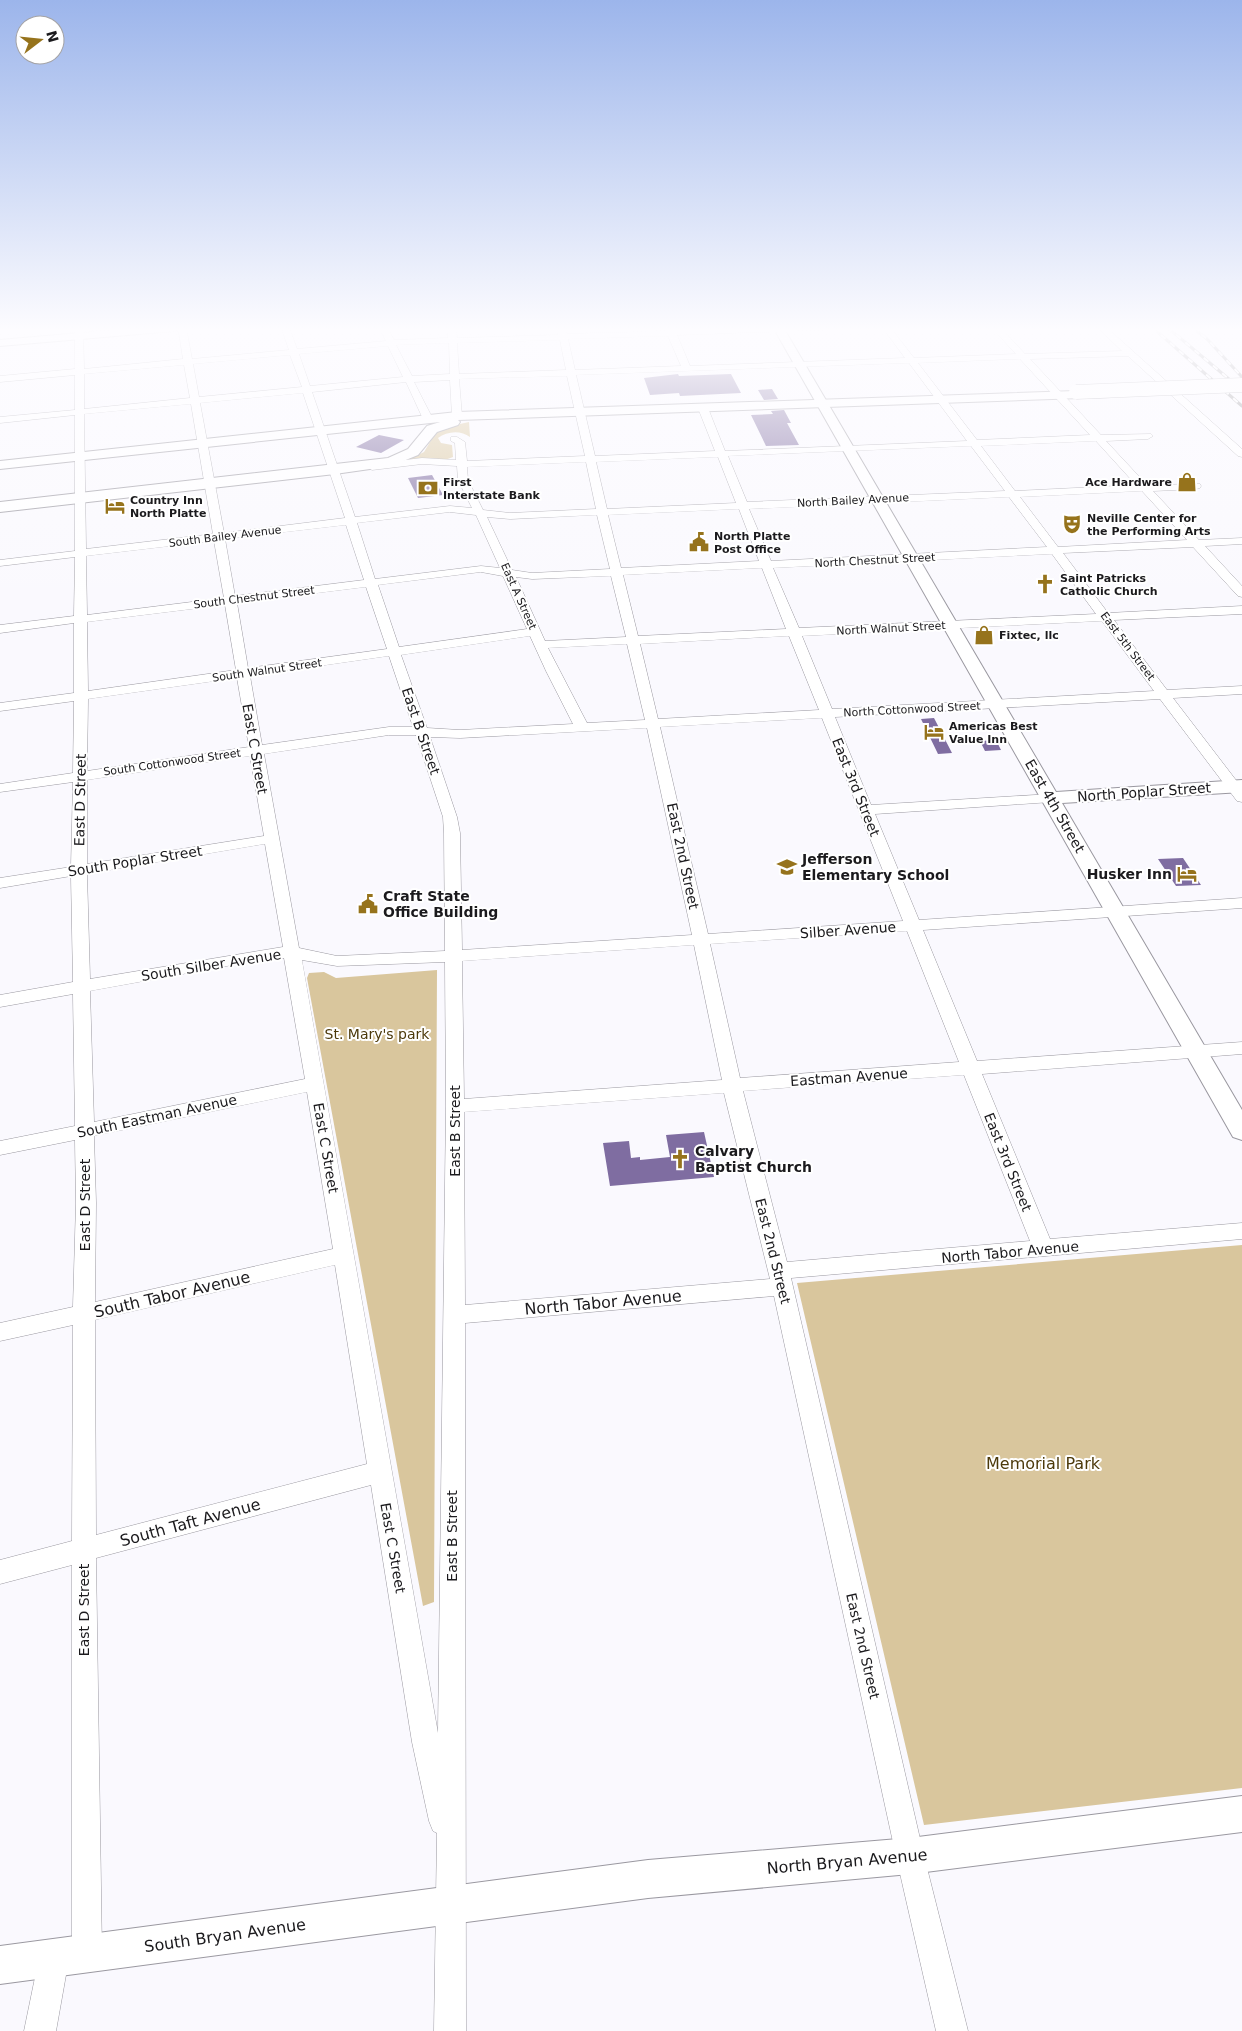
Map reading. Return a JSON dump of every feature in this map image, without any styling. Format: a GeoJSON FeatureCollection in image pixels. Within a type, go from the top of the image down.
{"type":"FeatureCollection","features":[{"type":"Feature","properties":{"kind":"highway"},"geometry":{"type":"LineString","coordinates":[[0,464],[403,422]]}},
{"type":"Feature","properties":{"kind":"highway"},"geometry":{"type":"LineString","coordinates":[[0,507],[356,468],[391,462],[413,452],[427,434],[438,427],[456,422]]}},
{"type":"Feature","properties":{"kind":"main road","name":"East 4th Street"},"geometry":{"type":"LineString","coordinates":[[833,422],[1242,1131]]}},
{"type":"Feature","properties":{"kind":"main road","name":"North Poplar Street"},"geometry":{"type":"LineString","coordinates":[[1051,798],[1239,790]]}},
{"type":"Feature","properties":{"kind":"main road","name":"North Bryan Avenue"},"geometry":{"type":"LineString","coordinates":[[451,1905],[648,1879],[910,1856],[1242,1814]]}},
{"type":"Feature","properties":{"kind":"main road","name":"South Bryan Avenue"},"geometry":{"type":"LineString","coordinates":[[0,1965],[451,1905]]}},
{"type":"Feature","properties":{"kind":"street","name":"East D Street"},"geometry":{"type":"LineString","coordinates":[[40,2031],[70,1956],[84,1550],[86,1203],[79,870],[81,696],[79,422]]}},
{"type":"Feature","properties":{"kind":"street","name":"East C Street"},"geometry":{"type":"LineString","coordinates":[[198,422],[290,952],[315,1084],[426,1742],[450,1853]]}},
{"type":"Feature","properties":{"kind":"street","name":"East B Street"},"geometry":{"type":"LineString","coordinates":[[318,422],[370,583],[450,817],[453,848],[455,1106],[450,1853]]}},
{"type":"Feature","properties":{"kind":"street","name":"East 2nd Street"},"geometry":{"type":"LineString","coordinates":[[582,422],[653,723],[732,1086],[781,1279],[910,1856],[952,2031]]}},
{"type":"Feature","properties":{"kind":"street","name":"East 3rd Street"},"geometry":{"type":"LineString","coordinates":[[708,422],[911,926],[1044,1248]]}},
{"type":"Feature","properties":{"kind":"street","name":"East 5th Street"},"geometry":{"type":"LineString","coordinates":[[958,422],[1239,790]]}},
{"type":"Feature","properties":{"kind":"street"},"geometry":{"type":"LineString","coordinates":[[1085,422],[1242,593]]}},
{"type":"Feature","properties":{"kind":"street"},"geometry":{"type":"LineString","coordinates":[[1206,422],[1242,454]]}},
{"type":"Feature","properties":{"kind":"street"},"geometry":{"type":"LineString","coordinates":[[356,468],[422,461],[461,463],[592,460],[1148,436]]}},
{"type":"Feature","properties":{"kind":"street","name":"East A Street"},"geometry":{"type":"LineString","coordinates":[[454,439],[460,442],[463,480],[582,727]]}},
{"type":"Feature","properties":{"kind":"street","name":"North Bailey Avenue"},"geometry":{"type":"LineString","coordinates":[[481,516],[1196,486]]}},
{"type":"Feature","properties":{"kind":"street","name":"South Bailey Avenue"},"geometry":{"type":"LineString","coordinates":[[450,509],[472,498]]}},
{"type":"Feature","properties":{"kind":"street","name":"South Bailey Avenue"},"geometry":{"type":"LineString","coordinates":[[0,564],[450,509],[481,516]]}},
{"type":"Feature","properties":{"kind":"street","name":"North Chestnut Street"},"geometry":{"type":"LineString","coordinates":[[508,573],[532,576],[1242,541]]}},
{"type":"Feature","properties":{"kind":"street","name":"South Chestnut Street"},"geometry":{"type":"LineString","coordinates":[[0,629],[481,569],[508,573]]}},
{"type":"Feature","properties":{"kind":"street","name":"North Walnut Street"},"geometry":{"type":"LineString","coordinates":[[541,645],[1242,610]]}},
{"type":"Feature","properties":{"kind":"street","name":"South Walnut Street"},"geometry":{"type":"LineString","coordinates":[[0,707],[535,632]]}},
{"type":"Feature","properties":{"kind":"street","name":"North Cottonwood Street"},"geometry":{"type":"LineString","coordinates":[[582,727],[1242,690]]}},
{"type":"Feature","properties":{"kind":"street","name":"South Cottonwood Street"},"geometry":{"type":"LineString","coordinates":[[0,788],[389,730],[408,729],[445,735],[582,727]]}},
{"type":"Feature","properties":{"kind":"street","name":"North Poplar Street"},"geometry":{"type":"LineString","coordinates":[[866,810],[1051,798]]}},
{"type":"Feature","properties":{"kind":"street","name":"South Poplar Street"},"geometry":{"type":"LineString","coordinates":[[0,883],[271,839]]}},
{"type":"Feature","properties":{"kind":"street","name":"Silber Avenue"},"geometry":{"type":"LineString","coordinates":[[453,956],[1242,903]]}},
{"type":"Feature","properties":{"kind":"street","name":"South Silber Avenue"},"geometry":{"type":"LineString","coordinates":[[0,1001],[271,953],[290,952],[337,961],[453,956]]}},
{"type":"Feature","properties":{"kind":"street","name":"Eastman Avenue"},"geometry":{"type":"LineString","coordinates":[[455,1106],[1242,1048]]}},
{"type":"Feature","properties":{"kind":"street","name":"South Eastman Avenue"},"geometry":{"type":"LineString","coordinates":[[0,1148],[315,1084]]}},
{"type":"Feature","properties":{"kind":"street","name":"North Tabor Avenue"},"geometry":{"type":"LineString","coordinates":[[454,1315],[1044,1248],[1242,1231]]}},
{"type":"Feature","properties":{"kind":"street","name":"South Tabor Avenue"},"geometry":{"type":"LineString","coordinates":[[0,1332],[344,1256]]}},
{"type":"Feature","properties":{"kind":"street","name":"South Taft Avenue"},"geometry":{"type":"LineString","coordinates":[[0,1572],[380,1472]]}},
{"type":"Feature","properties":{"kind":"street"},"geometry":{"type":"LineString","coordinates":[[450,1853],[450,2031]]}},
{"type":"Feature","properties":{"kind":"green space"},"geometry":{"type":"Polygon","coordinates":[[[469,422],[470,437],[454,432],[438,438],[441,443],[452,445],[453,457],[445,460],[406,461],[424,452],[436,432],[469,422]]]}},
{"type":"Feature","properties":{"kind":"green space","name":"St. Mary's park"},"geometry":{"type":"Polygon","coordinates":[[[437,970],[434,1602],[423,1606],[307,978],[309,973],[324,972],[336,978],[437,970]]]}},
{"type":"Feature","properties":{"kind":"green space","name":"Memorial Park"},"geometry":{"type":"Polygon","coordinates":[[[1242,1245],[1242,1788],[924,1825],[797,1283],[1242,1245]]]}},
{"type":"Feature","properties":{"kind":"building"},"geometry":{"type":"Polygon","coordinates":[[[754,422],[790,422],[787,423],[799,445],[766,446],[754,422]]]}},
{"type":"Feature","properties":{"kind":"building"},"geometry":{"type":"Polygon","coordinates":[[[379,435],[404,440],[381,453],[356,447],[379,435]]]}},
{"type":"Feature","properties":{"kind":"building","name":"First Interstate Bank"},"geometry":{"type":"Polygon","coordinates":[[[432,475],[443,495],[418,498],[408,478],[432,475]]]}},
{"type":"Feature","properties":{"kind":"building"},"geometry":{"type":"Polygon","coordinates":[[[934,718],[952,753],[938,754],[921,719],[934,718]]]}},
{"type":"Feature","properties":{"kind":"building"},"geometry":{"type":"Polygon","coordinates":[[[996,740],[1001,750],[985,751],[980,741],[996,740]]]}},
{"type":"Feature","properties":{"kind":"building"},"geometry":{"type":"Polygon","coordinates":[[[1183,858],[1201,885],[1176,886],[1158,859],[1183,858]]]}},
{"type":"Feature","properties":{"kind":"building","name":"Calvary Baptist Church"},"geometry":{"type":"Polygon","coordinates":[[[704,1132],[714,1177],[610,1186],[603,1143],[629,1141],[631,1158],[640,1157],[640,1160],[670,1157],[666,1135],[704,1132]]]}},
{"type":"Feature","properties":{"kind":"place","name":"Ace Hardware"},"geometry":{"type":"Point","coordinates":[1187,482]}},
{"type":"Feature","properties":{"kind":"place","name":"First Interstate Bank"},"geometry":{"type":"Point","coordinates":[428,488]}},
{"type":"Feature","properties":{"kind":"place","name":"Country Inn North Platte"},"geometry":{"type":"Point","coordinates":[115,506]}},
{"type":"Feature","properties":{"kind":"place","name":"Neville Center for the Performing Arts"},"geometry":{"type":"Point","coordinates":[1072,524]}},
{"type":"Feature","properties":{"kind":"place","name":"North Platte Post Office"},"geometry":{"type":"Point","coordinates":[699,542]}},
{"type":"Feature","properties":{"kind":"place","name":"Saint Patricks Catholic Church"},"geometry":{"type":"Point","coordinates":[1045,584]}},
{"type":"Feature","properties":{"kind":"place","name":"Fixtec, llc"},"geometry":{"type":"Point","coordinates":[984,635]}},
{"type":"Feature","properties":{"kind":"place","name":"Americas Best Value Inn"},"geometry":{"type":"Point","coordinates":[934,732]}},
{"type":"Feature","properties":{"kind":"place","name":"Jefferson Elementary School"},"geometry":{"type":"Point","coordinates":[787,867]}},
{"type":"Feature","properties":{"kind":"place","name":"Husker Inn"},"geometry":{"type":"Point","coordinates":[1187,874]}},
{"type":"Feature","properties":{"kind":"place","name":"Craft State Office Building"},"geometry":{"type":"Point","coordinates":[368,904]}},
{"type":"Feature","properties":{"kind":"place","name":"Calvary Baptist Church"},"geometry":{"type":"Point","coordinates":[680,1159]}}]}
